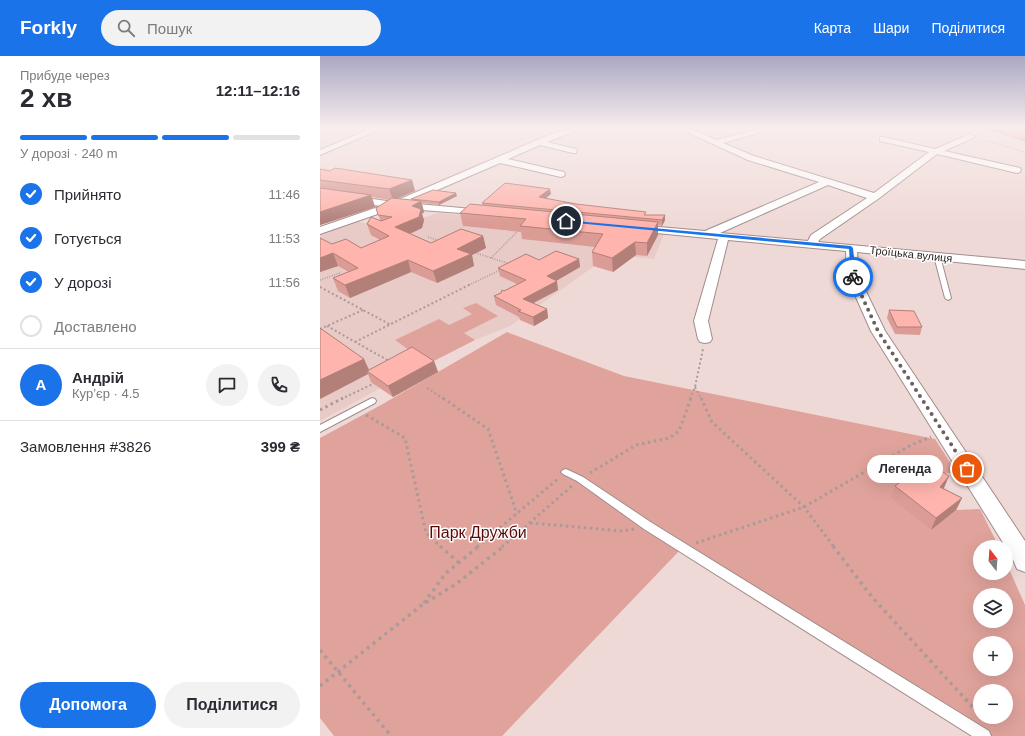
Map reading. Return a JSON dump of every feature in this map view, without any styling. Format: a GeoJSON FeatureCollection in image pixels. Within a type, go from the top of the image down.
{"type":"FeatureCollection","features":[{"type":"Feature","properties":{"kind":"street"},"geometry":{"type":"LineString","coordinates":[[320,231],[394,205],[500,160],[561,174]]}},
{"type":"Feature","properties":{"kind":"street"},"geometry":{"type":"LineString","coordinates":[[757,160],[875,197]]}},
{"type":"Feature","properties":{"kind":"street"},"geometry":{"type":"LineString","coordinates":[[812,244],[814,237],[875,197],[924,160]]}},
{"type":"Feature","properties":{"kind":"street"},"geometry":{"type":"LineString","coordinates":[[973,160],[1017,170]]}},
{"type":"Feature","properties":{"kind":"street"},"geometry":{"type":"LineString","coordinates":[[707,234],[828,182]]}},
{"type":"Feature","properties":{"kind":"street"},"geometry":{"type":"LineString","coordinates":[[320,194],[394,205],[495,214]]}},
{"type":"Feature","properties":{"kind":"street","name":"Троїцька вулиця"},"geometry":{"type":"LineString","coordinates":[[628,227],[1025,265]]}},
{"type":"Feature","properties":{"kind":"street"},"geometry":{"type":"LineString","coordinates":[[704,339],[701,321],[724,236]]}},
{"type":"Feature","properties":{"kind":"street"},"geometry":{"type":"LineString","coordinates":[[851,248],[853,277],[878,331],[1022,554],[1025,563]]}},
{"type":"Feature","properties":{"kind":"lane"},"geometry":{"type":"LineString","coordinates":[[937,256],[948,298]]}},
{"type":"Feature","properties":{"kind":"lane"},"geometry":{"type":"LineString","coordinates":[[320,429],[372,401]]}},
{"type":"Feature","properties":{"kind":"lane"},"geometry":{"type":"LineString","coordinates":[[566,472],[580,479],[682,548],[984,736]]}},
{"type":"Feature","properties":{"kind":"path"},"geometry":{"type":"LineString","coordinates":[[491,258],[523,227]]}},
{"type":"Feature","properties":{"kind":"path"},"geometry":{"type":"LineString","coordinates":[[428,238],[442,242]]}},
{"type":"Feature","properties":{"kind":"path"},"geometry":{"type":"LineString","coordinates":[[355,342],[512,264],[470,251]]}},
{"type":"Feature","properties":{"kind":"path"},"geometry":{"type":"LineString","coordinates":[[320,280],[340,273]]}},
{"type":"Feature","properties":{"kind":"path"},"geometry":{"type":"LineString","coordinates":[[320,287],[391,324]]}},
{"type":"Feature","properties":{"kind":"path"},"geometry":{"type":"LineString","coordinates":[[320,329],[363,310]]}},
{"type":"Feature","properties":{"kind":"path"},"geometry":{"type":"LineString","coordinates":[[327,326],[389,361]]}},
{"type":"Feature","properties":{"kind":"path"},"geometry":{"type":"LineString","coordinates":[[320,686],[422,605],[456,584],[530,523],[580,479],[636,445],[668,438],[679,431],[695,387],[704,339]]}},
{"type":"Feature","properties":{"kind":"path"},"geometry":{"type":"LineString","coordinates":[[320,410],[376,382]]}},
{"type":"Feature","properties":{"kind":"path"},"geometry":{"type":"LineString","coordinates":[[695,387],[712,422],[804,506],[872,597],[973,707]]}},
{"type":"Feature","properties":{"kind":"path"},"geometry":{"type":"LineString","coordinates":[[427,388],[488,430],[517,514]]}},
{"type":"Feature","properties":{"kind":"path"},"geometry":{"type":"LineString","coordinates":[[356,409],[405,438],[426,533],[458,563]]}},
{"type":"Feature","properties":{"kind":"path"},"geometry":{"type":"LineString","coordinates":[[682,548],[804,506],[911,445],[943,432]]}},
{"type":"Feature","properties":{"kind":"path"},"geometry":{"type":"LineString","coordinates":[[422,605],[445,574],[566,472]]}},
{"type":"Feature","properties":{"kind":"path"},"geometry":{"type":"LineString","coordinates":[[530,523],[623,531],[648,526]]}},
{"type":"Feature","properties":{"kind":"path"},"geometry":{"type":"LineString","coordinates":[[320,650],[391,736]]}},
{"type":"Feature","properties":{"kind":"shaded area"},"geometry":{"type":"Polygon","coordinates":[[[438,213],[474,216],[464,226],[511,231],[521,221],[664,234],[654,259],[610,255],[510,326],[475,340],[399,378],[320,421],[320,235],[358,222],[393,228],[438,213]]]}},
{"type":"Feature","properties":{"kind":"green space"},"geometry":{"type":"Polygon","coordinates":[[[476,303],[498,316],[464,333],[475,340],[428,364],[395,340],[439,319],[449,325],[472,314],[463,308],[476,303]]]}},
{"type":"Feature","properties":{"kind":"green space","name":"Парк Дружби"},"geometry":{"type":"Polygon","coordinates":[[[507,332],[624,376],[935,439],[957,473],[922,474],[956,510],[980,509],[996,540],[973,540],[973,580],[1013,580],[1013,578],[1025,605],[1025,736],[990,736],[682,548],[502,736],[334,736],[320,718],[320,438],[381,405],[507,332]]]}},
{"type":"Feature","properties":{"kind":"building"},"geometry":{"type":"Polygon","coordinates":[[[335,168],[412,180],[389,189],[320,180],[320,169],[330,171],[335,168]]]}},
{"type":"Feature","properties":{"kind":"building"},"geometry":{"type":"Polygon","coordinates":[[[505,183],[550,189],[539,197],[576,204],[646,212],[644,215],[665,215],[662,220],[482,203],[505,183]]]}},
{"type":"Feature","properties":{"kind":"building"},"geometry":{"type":"Polygon","coordinates":[[[320,188],[371,195],[320,212],[320,188]]]}},
{"type":"Feature","properties":{"kind":"building"},"geometry":{"type":"Polygon","coordinates":[[[433,190],[456,193],[439,202],[411,199],[433,190]]]}},
{"type":"Feature","properties":{"kind":"building"},"geometry":{"type":"Polygon","coordinates":[[[392,198],[421,201],[412,206],[421,209],[419,217],[395,227],[431,243],[461,229],[483,236],[457,249],[471,254],[433,271],[408,260],[345,285],[333,278],[358,268],[333,253],[320,258],[320,238],[332,244],[346,239],[361,248],[389,236],[367,224],[371,217],[381,221],[392,217],[378,215],[376,208],[392,198]]]}},
{"type":"Feature","properties":{"kind":"building"},"geometry":{"type":"Polygon","coordinates":[[[470,204],[658,222],[647,243],[635,242],[612,258],[592,252],[603,234],[520,226],[526,219],[460,213],[470,204]]]}},
{"type":"Feature","properties":{"kind":"building"},"geometry":{"type":"Polygon","coordinates":[[[556,251],[579,259],[547,276],[557,281],[523,299],[547,309],[533,317],[518,311],[521,310],[494,296],[501,293],[502,290],[504,291],[526,280],[498,268],[526,254],[539,260],[556,251]]]}},
{"type":"Feature","properties":{"kind":"building"},"geometry":{"type":"Polygon","coordinates":[[[889,310],[914,311],[922,327],[897,327],[889,310]]]}},
{"type":"Feature","properties":{"kind":"building"},"geometry":{"type":"Polygon","coordinates":[[[320,328],[364,359],[320,380],[320,328]]]}},
{"type":"Feature","properties":{"kind":"building"},"geometry":{"type":"Polygon","coordinates":[[[412,347],[434,361],[388,386],[367,371],[412,347]]]}},
{"type":"Feature","properties":{"kind":"building"},"geometry":{"type":"Polygon","coordinates":[[[927,462],[949,476],[940,487],[962,498],[936,518],[895,486],[927,462]]]}},
{"type":"Feature","properties":{"kind":"way so far"},"geometry":{"type":"LineString","coordinates":[[853,277],[878,331],[967,469]]}},
{"type":"Feature","properties":{"kind":"place","name":"Легенда"},"geometry":{"type":"Point","coordinates":[967,469]}},
{"type":"Feature","properties":{"kind":"route"},"geometry":{"type":"LineString","coordinates":[[566,221],[851,248],[853,277]]}}]}
